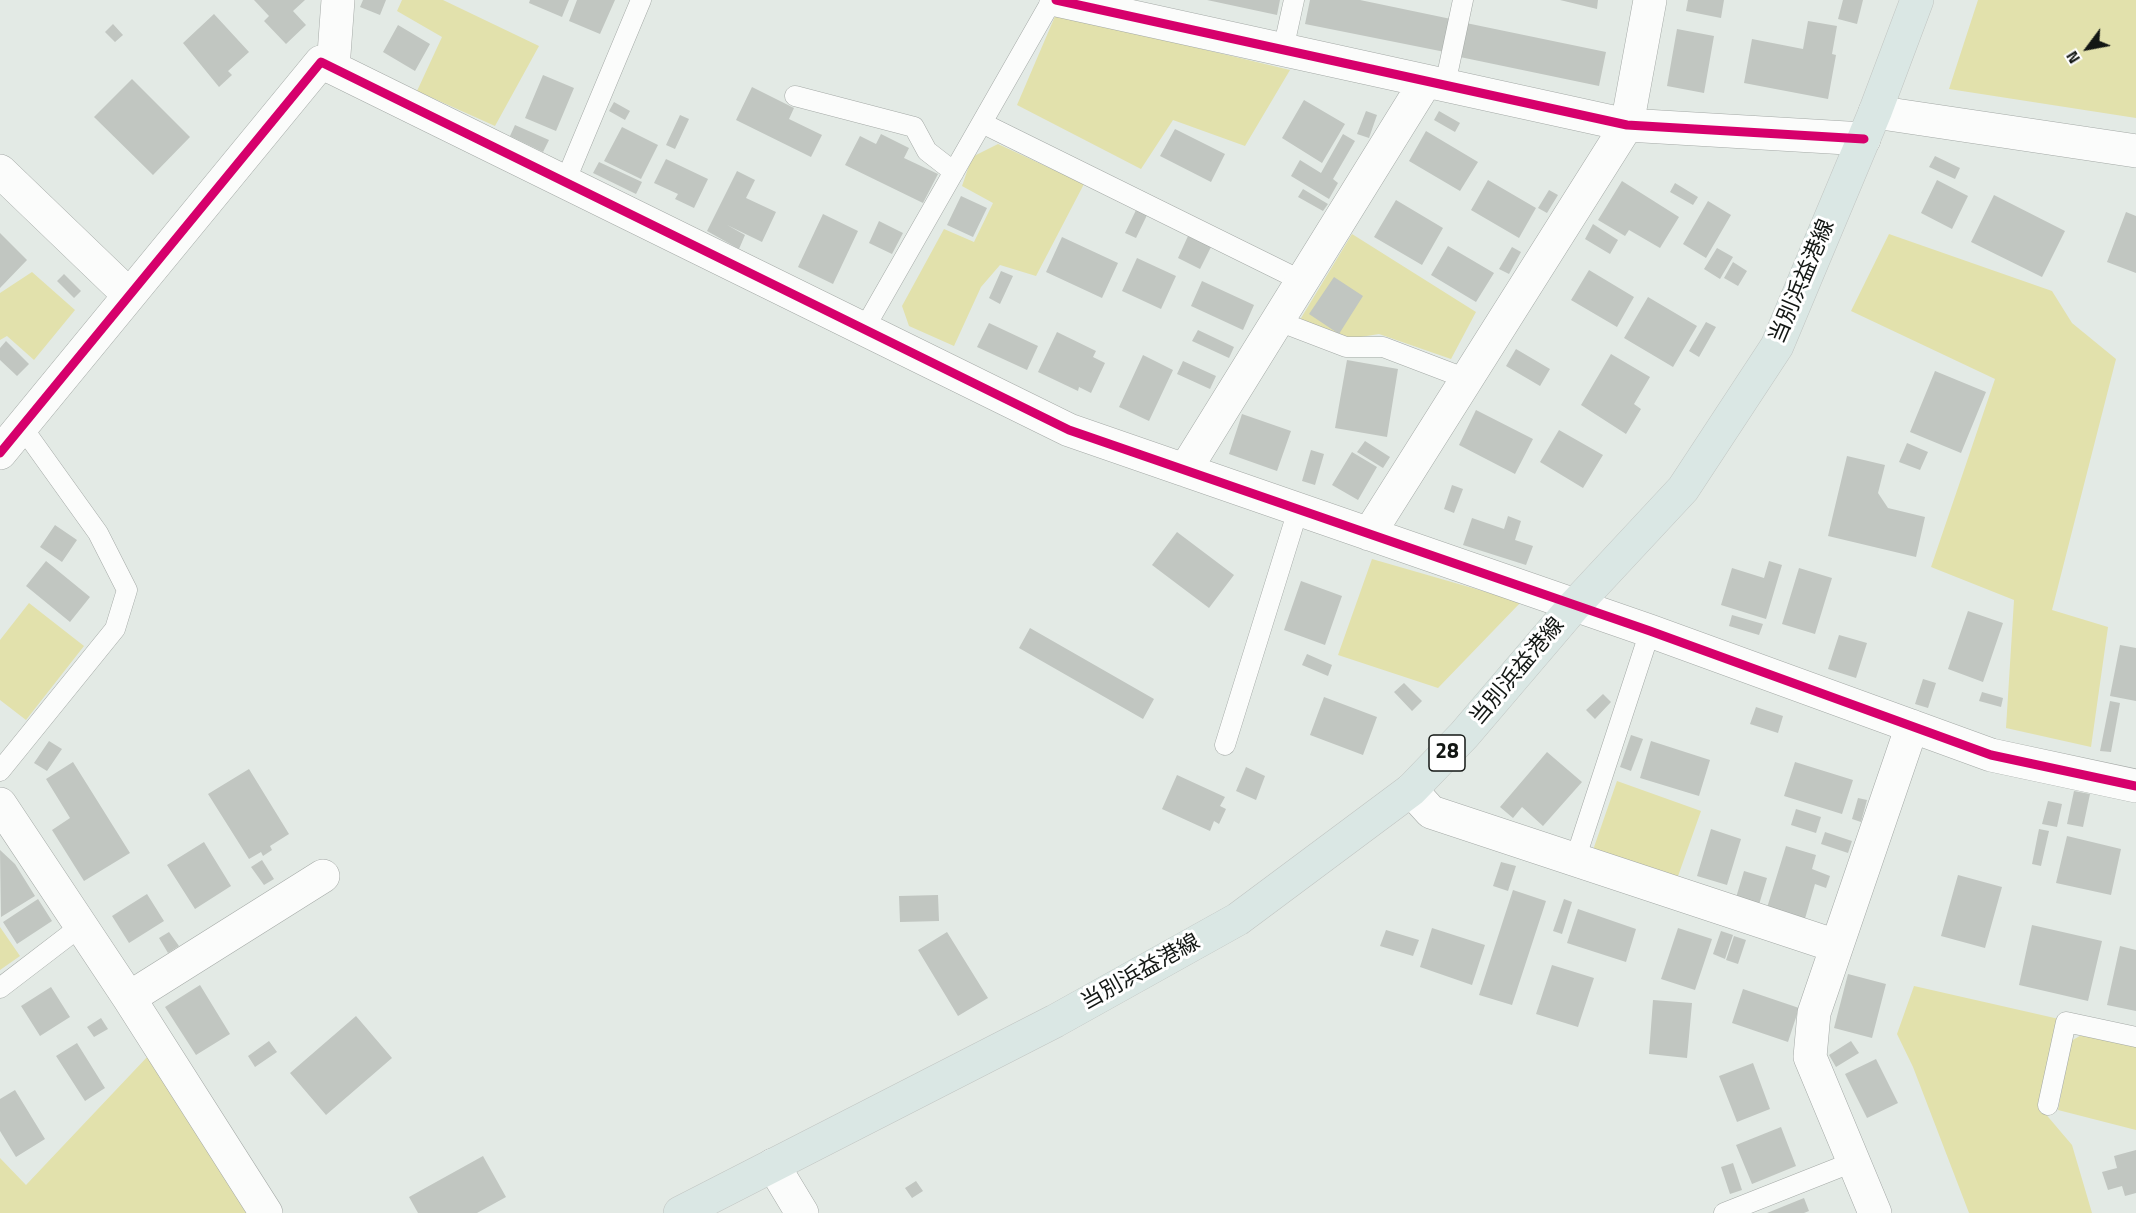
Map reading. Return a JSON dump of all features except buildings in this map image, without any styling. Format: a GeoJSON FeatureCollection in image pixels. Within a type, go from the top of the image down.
{"type":"FeatureCollection","features":[{"type":"Feature","properties":{"kind":"main road","name":"当別浜益港線"},"geometry":{"type":"LineString","coordinates":[[680,1213],[1055,1020],[1238,919],[1411,790],[1464,735],[1574,606],[1683,489],[1777,346],[1870,125],[1917,0]]}},
{"type":"Feature","properties":{"kind":"street"},"geometry":{"type":"LineString","coordinates":[[333,68],[338,0]]}},
{"type":"Feature","properties":{"kind":"street"},"geometry":{"type":"LineString","coordinates":[[1054,0],[1627,125],[1870,125],[2136,151]]}},
{"type":"Feature","properties":{"kind":"street"},"geometry":{"type":"LineString","coordinates":[[1369,534],[1627,125],[1650,0]]}},
{"type":"Feature","properties":{"kind":"street"},"geometry":{"type":"LineString","coordinates":[[0,453],[321,62],[1069,430],[1650,631],[1991,755],[2136,786]]}},
{"type":"Feature","properties":{"kind":"street"},"geometry":{"type":"LineString","coordinates":[[1185,470],[1302,281],[1436,83]]}},
{"type":"Feature","properties":{"kind":"street"},"geometry":{"type":"LineString","coordinates":[[0,171],[129,295]]}},
{"type":"Feature","properties":{"kind":"street"},"geometry":{"type":"LineString","coordinates":[[1875,1213],[1810,1057],[1814,1012],[1911,726]]}},
{"type":"Feature","properties":{"kind":"street"},"geometry":{"type":"LineString","coordinates":[[1411,790],[1431,812],[1836,946]]}},
{"type":"Feature","properties":{"kind":"street"},"geometry":{"type":"LineString","coordinates":[[0,804],[129,998],[266,1213]]}},
{"type":"Feature","properties":{"kind":"street"},"geometry":{"type":"LineString","coordinates":[[129,998],[323,876]]}},
{"type":"Feature","properties":{"kind":"street"},"geometry":{"type":"LineString","coordinates":[[773,1165],[802,1213]]}},
{"type":"Feature","properties":{"kind":"lane"},"geometry":{"type":"LineString","coordinates":[[565,182],[641,0]]}},
{"type":"Feature","properties":{"kind":"lane"},"geometry":{"type":"LineString","coordinates":[[864,329],[1054,0]]}},
{"type":"Feature","properties":{"kind":"lane"},"geometry":{"type":"LineString","coordinates":[[1283,50],[1294,0]]}},
{"type":"Feature","properties":{"kind":"lane"},"geometry":{"type":"LineString","coordinates":[[1436,83],[1463,0]]}},
{"type":"Feature","properties":{"kind":"lane"},"geometry":{"type":"LineString","coordinates":[[795,96],[914,127],[927,151],[954,172]]}},
{"type":"Feature","properties":{"kind":"lane"},"geometry":{"type":"LineString","coordinates":[[982,123],[1302,281]]}},
{"type":"Feature","properties":{"kind":"lane"},"geometry":{"type":"LineString","coordinates":[[1278,321],[1346,347],[1383,347],[1467,379]]}},
{"type":"Feature","properties":{"kind":"lane"},"geometry":{"type":"LineString","coordinates":[[0,771],[115,629],[127,590],[98,533],[22,427]]}},
{"type":"Feature","properties":{"kind":"lane"},"geometry":{"type":"LineString","coordinates":[[1225,745],[1298,510]]}},
{"type":"Feature","properties":{"kind":"lane"},"geometry":{"type":"LineString","coordinates":[[1575,860],[1650,631]]}},
{"type":"Feature","properties":{"kind":"lane"},"geometry":{"type":"LineString","coordinates":[[0,988],[81,926]]}},
{"type":"Feature","properties":{"kind":"lane"},"geometry":{"type":"LineString","coordinates":[[2048,1105],[2066,1022],[2136,1037]]}},
{"type":"Feature","properties":{"kind":"lane"},"geometry":{"type":"LineString","coordinates":[[1724,1213],[1853,1162]]}},
{"type":"Feature","properties":{"kind":"green space"},"geometry":{"type":"Polygon","coordinates":[[[402,0],[443,0],[539,46],[495,126],[417,91],[442,37],[397,11],[402,0]]]}},
{"type":"Feature","properties":{"kind":"green space"},"geometry":{"type":"Polygon","coordinates":[[[1978,0],[2136,0],[2136,118],[1949,89],[1978,0]]]}},
{"type":"Feature","properties":{"kind":"green space"},"geometry":{"type":"Polygon","coordinates":[[[1056,14],[1290,70],[1245,146],[1173,120],[1141,169],[1017,105],[1056,14]]]}},
{"type":"Feature","properties":{"kind":"green space"},"geometry":{"type":"Polygon","coordinates":[[[998,144],[1084,184],[1036,276],[1000,265],[981,287],[954,346],[909,326],[902,306],[944,229],[974,242],[993,203],[962,186],[972,157],[998,144]]]}},
{"type":"Feature","properties":{"kind":"green space"},"geometry":{"type":"Polygon","coordinates":[[[1352,234],[1476,312],[1451,359],[1379,334],[1342,340],[1298,323],[1352,234]]]}},
{"type":"Feature","properties":{"kind":"green space"},"geometry":{"type":"Polygon","coordinates":[[[1889,234],[2052,291],[2072,323],[2116,359],[2052,610],[2108,627],[2091,747],[2006,728],[2014,600],[1931,567],[1995,379],[1851,311],[1889,234]]]}},
{"type":"Feature","properties":{"kind":"green space"},"geometry":{"type":"Polygon","coordinates":[[[32,272],[75,310],[34,360],[7,336],[0,340],[0,293],[32,272]]]}},
{"type":"Feature","properties":{"kind":"green space"},"geometry":{"type":"Polygon","coordinates":[[[1372,559],[1521,602],[1438,688],[1338,655],[1372,559]]]}},
{"type":"Feature","properties":{"kind":"green space"},"geometry":{"type":"Polygon","coordinates":[[[29,603],[84,646],[26,720],[0,700],[0,640],[29,603]]]}},
{"type":"Feature","properties":{"kind":"green space"},"geometry":{"type":"Polygon","coordinates":[[[1617,781],[1701,811],[1677,879],[1593,850],[1617,781]]]}},
{"type":"Feature","properties":{"kind":"green space"},"geometry":{"type":"Polygon","coordinates":[[[0,927],[20,956],[0,970],[0,927]]]}},
{"type":"Feature","properties":{"kind":"green space"},"geometry":{"type":"Polygon","coordinates":[[[1914,986],[2059,1019],[2038,1105],[2072,1145],[2092,1213],[1969,1213],[1913,1067],[1897,1034],[1914,986]]]}},
{"type":"Feature","properties":{"kind":"green space"},"geometry":{"type":"Polygon","coordinates":[[[2085,1033],[2136,1045],[2136,1130],[2058,1110],[2071,1041],[2085,1033]]]}},
{"type":"Feature","properties":{"kind":"green space"},"geometry":{"type":"Polygon","coordinates":[[[149,1055],[251,1213],[0,1213],[0,1158],[26,1185],[149,1055]]]}},
{"type":"Feature","properties":{"kind":"cycle path"},"geometry":{"type":"LineString","coordinates":[[1056,0],[1627,125],[1864,139]]}},
{"type":"Feature","properties":{"kind":"cycle path"},"geometry":{"type":"LineString","coordinates":[[0,453],[321,62],[1069,430],[1650,631],[1991,755],[2136,786]]}}]}
